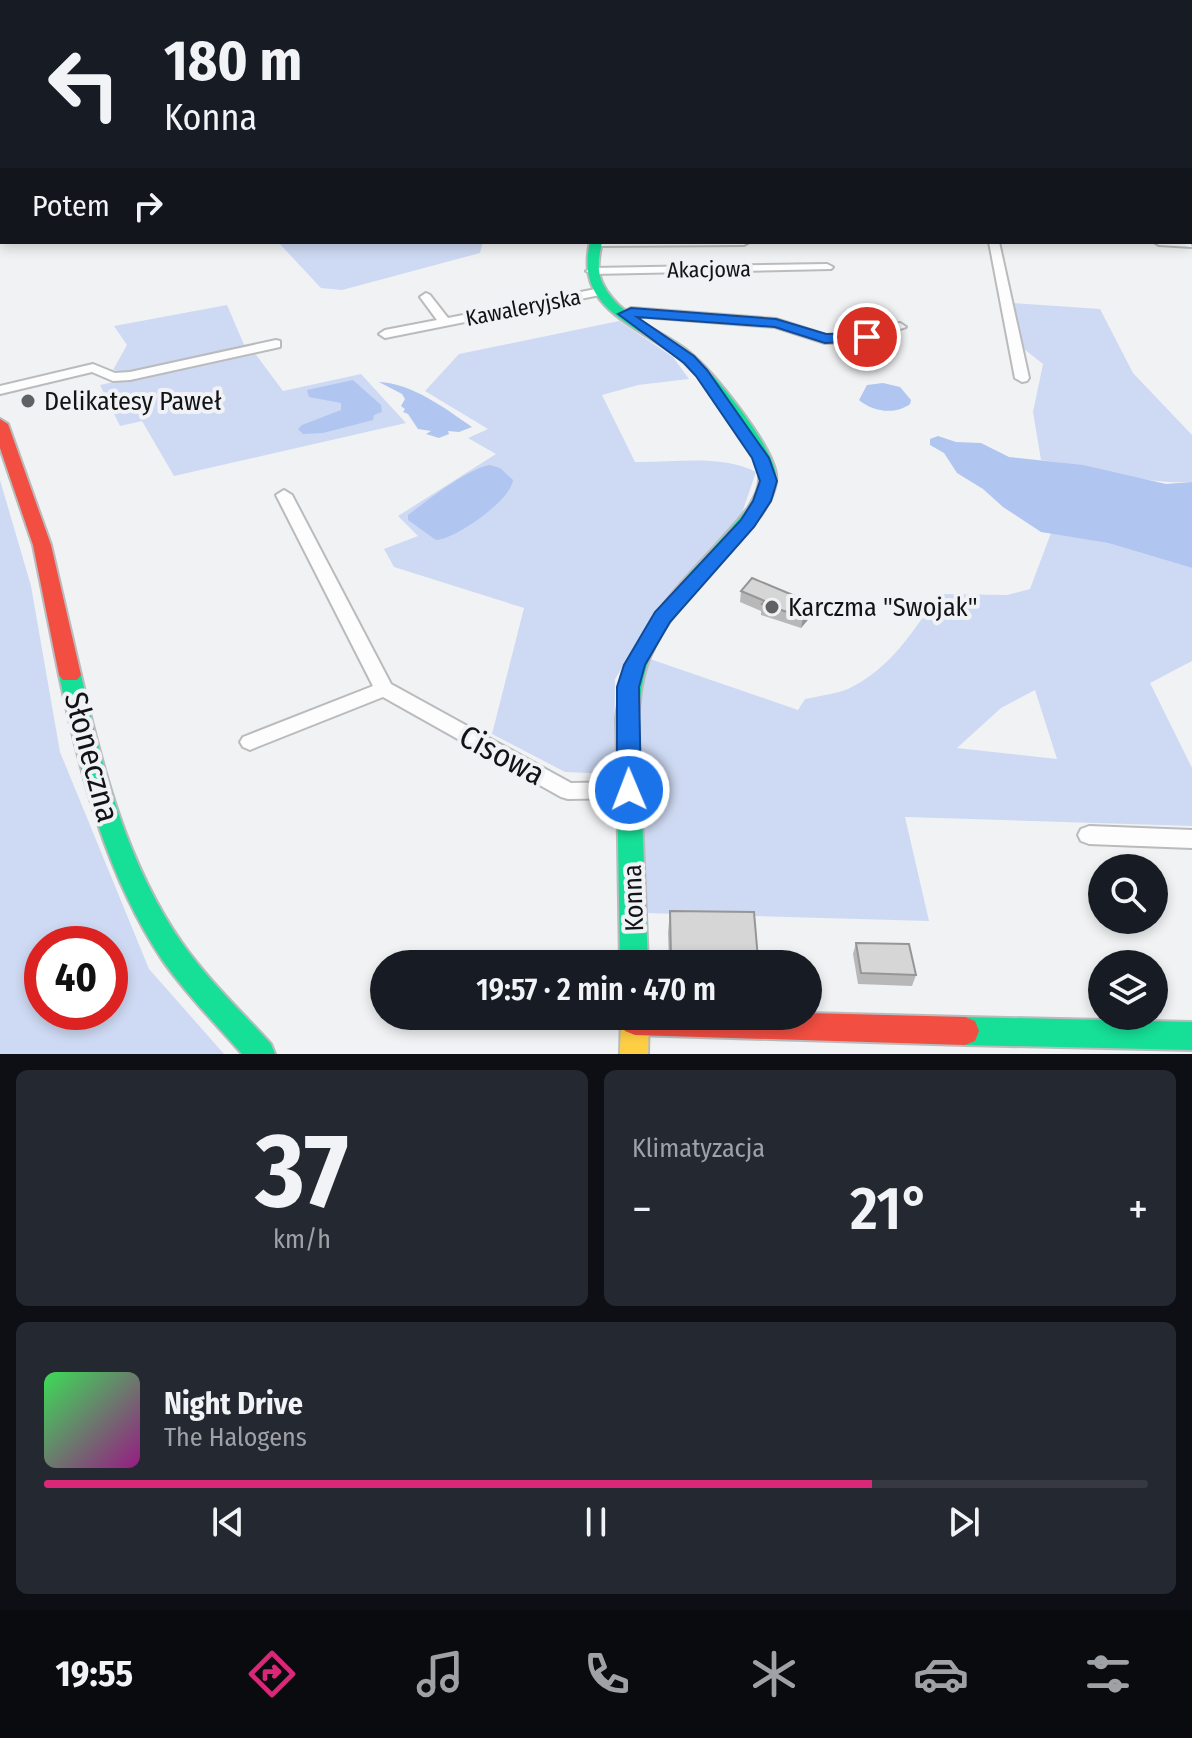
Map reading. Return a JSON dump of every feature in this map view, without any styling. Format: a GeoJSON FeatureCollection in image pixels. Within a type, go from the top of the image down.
{"type":"FeatureCollection","features":[{"type":"Feature","properties":{"kind":"street","name":"Konna"},"geometry":{"type":"LineString","coordinates":[[595,244],[592,271],[601,292],[625,314],[689,360],[701,373],[761,458],[768,481],[762,501],[748,523],[663,617],[634,665],[628,687],[634,950]]}},
{"type":"Feature","properties":{"kind":"street"},"geometry":{"type":"LineString","coordinates":[[994,244],[1022,378]]}},
{"type":"Feature","properties":{"kind":"street","name":"Akacjowa"},"geometry":{"type":"LineString","coordinates":[[592,271],[827,267]]}},
{"type":"Feature","properties":{"kind":"street","name":"Kawaleryjska"},"geometry":{"type":"LineString","coordinates":[[385,334],[601,292]]}},
{"type":"Feature","properties":{"kind":"street","name":"Kawaleryjska"},"geometry":{"type":"LineString","coordinates":[[426,297],[445,323]]}},
{"type":"Feature","properties":{"kind":"street"},"geometry":{"type":"LineString","coordinates":[[625,314],[776,323],[825,339],[861,338],[900,327]]}},
{"type":"Feature","properties":{"kind":"street"},"geometry":{"type":"LineString","coordinates":[[0,390],[93,368],[113,377],[130,376],[276,344]]}},
{"type":"Feature","properties":{"kind":"street","name":"Słoneczna"},"geometry":{"type":"LineString","coordinates":[[0,424],[42,545],[83,738],[119,852],[171,949],[261,1054]]}},
{"type":"Feature","properties":{"kind":"street"},"geometry":{"type":"LineString","coordinates":[[250,742],[384,689],[284,495]]}},
{"type":"Feature","properties":{"kind":"street","name":"Cisowa"},"geometry":{"type":"LineString","coordinates":[[384,689],[568,791],[629,790]]}},
{"type":"Feature","properties":{"kind":"street"},"geometry":{"type":"LineString","coordinates":[[1089,835],[1192,839]]}},
{"type":"Feature","properties":{"kind":"street"},"geometry":{"type":"LineString","coordinates":[[822,1028],[1192,1036]]}},
{"type":"Feature","properties":{"kind":"street"},"geometry":{"type":"LineString","coordinates":[[634,1054],[635,1030]]}},
{"type":"Feature","properties":{"kind":"shaded area"},"geometry":{"type":"Polygon","coordinates":[[[280,244],[482,244],[480,253],[342,290],[321,288],[280,244]]]}},
{"type":"Feature","properties":{"kind":"shaded area"},"geometry":{"type":"Polygon","coordinates":[[[1012,303],[1100,309],[1133,373],[1192,435],[1192,482],[1154,481],[1041,460],[1033,412],[1043,364],[1024,349],[1012,303]]]}},
{"type":"Feature","properties":{"kind":"shaded area"},"geometry":{"type":"Polygon","coordinates":[[[227,305],[245,347],[123,372],[113,370],[127,345],[114,326],[227,305]]]}},
{"type":"Feature","properties":{"kind":"shaded area"},"geometry":{"type":"Polygon","coordinates":[[[619,321],[673,357],[689,379],[638,385],[602,395],[635,462],[712,461],[742,466],[756,472],[741,516],[660,608],[615,679],[614,774],[565,772],[492,734],[524,608],[394,567],[384,549],[418,536],[398,516],[496,454],[468,438],[488,429],[425,391],[459,354],[619,321]]]}},
{"type":"Feature","properties":{"kind":"shaded area"},"geometry":{"type":"Polygon","coordinates":[[[254,352],[283,391],[361,374],[406,423],[174,476],[142,421],[120,426],[100,385],[254,352]]]}},
{"type":"Feature","properties":{"kind":"shaded area"},"geometry":{"type":"Polygon","coordinates":[[[0,480],[31,586],[60,752],[149,969],[224,1054],[0,1054],[0,480]]]}},
{"type":"Feature","properties":{"kind":"shaded area"},"geometry":{"type":"Polygon","coordinates":[[[1051,533],[1108,543],[1192,568],[1192,661],[1150,683],[1192,768],[1192,826],[905,817],[929,921],[644,913],[639,682],[650,659],[798,710],[805,699],[848,689],[876,671],[910,635],[938,594],[1007,595],[1030,589],[1051,533]],[[1035,690],[1001,708],[957,748],[1057,759],[1035,690]]]}},
{"type":"Feature","properties":{"kind":"water"},"geometry":{"type":"Polygon","coordinates":[[[353,380],[381,405],[382,412],[374,415],[373,420],[323,433],[303,434],[298,429],[341,410],[341,403],[309,397],[307,390],[353,380]]]}},
{"type":"Feature","properties":{"kind":"water"},"geometry":{"type":"Polygon","coordinates":[[[379,382],[415,392],[472,427],[459,432],[448,431],[449,434],[439,438],[426,434],[431,431],[418,429],[408,414],[403,412],[405,409],[401,406],[405,399],[402,394],[379,382]]]}},
{"type":"Feature","properties":{"kind":"water"},"geometry":{"type":"Polygon","coordinates":[[[883,383],[900,387],[911,400],[910,404],[898,410],[884,411],[859,400],[867,385],[883,383]]]}},
{"type":"Feature","properties":{"kind":"water"},"geometry":{"type":"Polygon","coordinates":[[[938,436],[956,442],[981,443],[1009,457],[1083,465],[1166,484],[1192,482],[1192,568],[1108,543],[1041,532],[957,473],[944,453],[930,445],[930,439],[938,436]]]}},
{"type":"Feature","properties":{"kind":"water"},"geometry":{"type":"Polygon","coordinates":[[[490,465],[500,468],[513,480],[503,498],[469,526],[436,540],[408,520],[408,515],[448,486],[490,465]]]}},
{"type":"Feature","properties":{"kind":"building"},"geometry":{"type":"Polygon","coordinates":[[[752,578],[814,604],[803,617],[762,604],[765,601],[741,591],[752,578]]]}},
{"type":"Feature","properties":{"kind":"building"},"geometry":{"type":"Polygon","coordinates":[[[670,911],[754,912],[757,950],[671,950],[670,911]]]}},
{"type":"Feature","properties":{"kind":"building"},"geometry":{"type":"Polygon","coordinates":[[[856,943],[909,944],[916,975],[861,973],[856,943]]]}},
{"type":"Feature","properties":{"kind":"traffic: fast"},"geometry":{"type":"LineString","coordinates":[[596,244],[593,272],[607,300],[627,318],[674,348],[694,365],[747,432],[768,476],[766,490],[756,510],[655,630],[640,656],[630,685],[627,718],[634,950]]}},
{"type":"Feature","properties":{"kind":"traffic: fast"},"geometry":{"type":"LineString","coordinates":[[70,675],[96,781],[120,850],[151,916],[179,961],[261,1054]]}},
{"type":"Feature","properties":{"kind":"traffic: fast"},"geometry":{"type":"LineString","coordinates":[[965,1031],[1192,1036]]}},
{"type":"Feature","properties":{"kind":"traffic: slow"},"geometry":{"type":"LineString","coordinates":[[634,1054],[635,1030]]}},
{"type":"Feature","properties":{"kind":"traffic: jam"},"geometry":{"type":"LineString","coordinates":[[0,424],[42,545],[70,675]]}},
{"type":"Feature","properties":{"kind":"traffic: jam"},"geometry":{"type":"LineString","coordinates":[[822,1027],[965,1031]]}},
{"type":"Feature","properties":{"kind":"place","name":"Delikatesy Paweł"},"geometry":{"type":"Point","coordinates":[28,401]}},
{"type":"Feature","properties":{"kind":"place","name":"Karczma \"Swojak\""},"geometry":{"type":"Point","coordinates":[772,607]}},
{"type":"Feature","properties":{"kind":"route"},"geometry":{"type":"LineString","coordinates":[[629,790],[628,687],[634,665],[663,617],[748,523],[762,501],[768,473],[761,458],[701,373],[689,360],[625,314],[776,323],[825,339],[867,337]]}}]}
